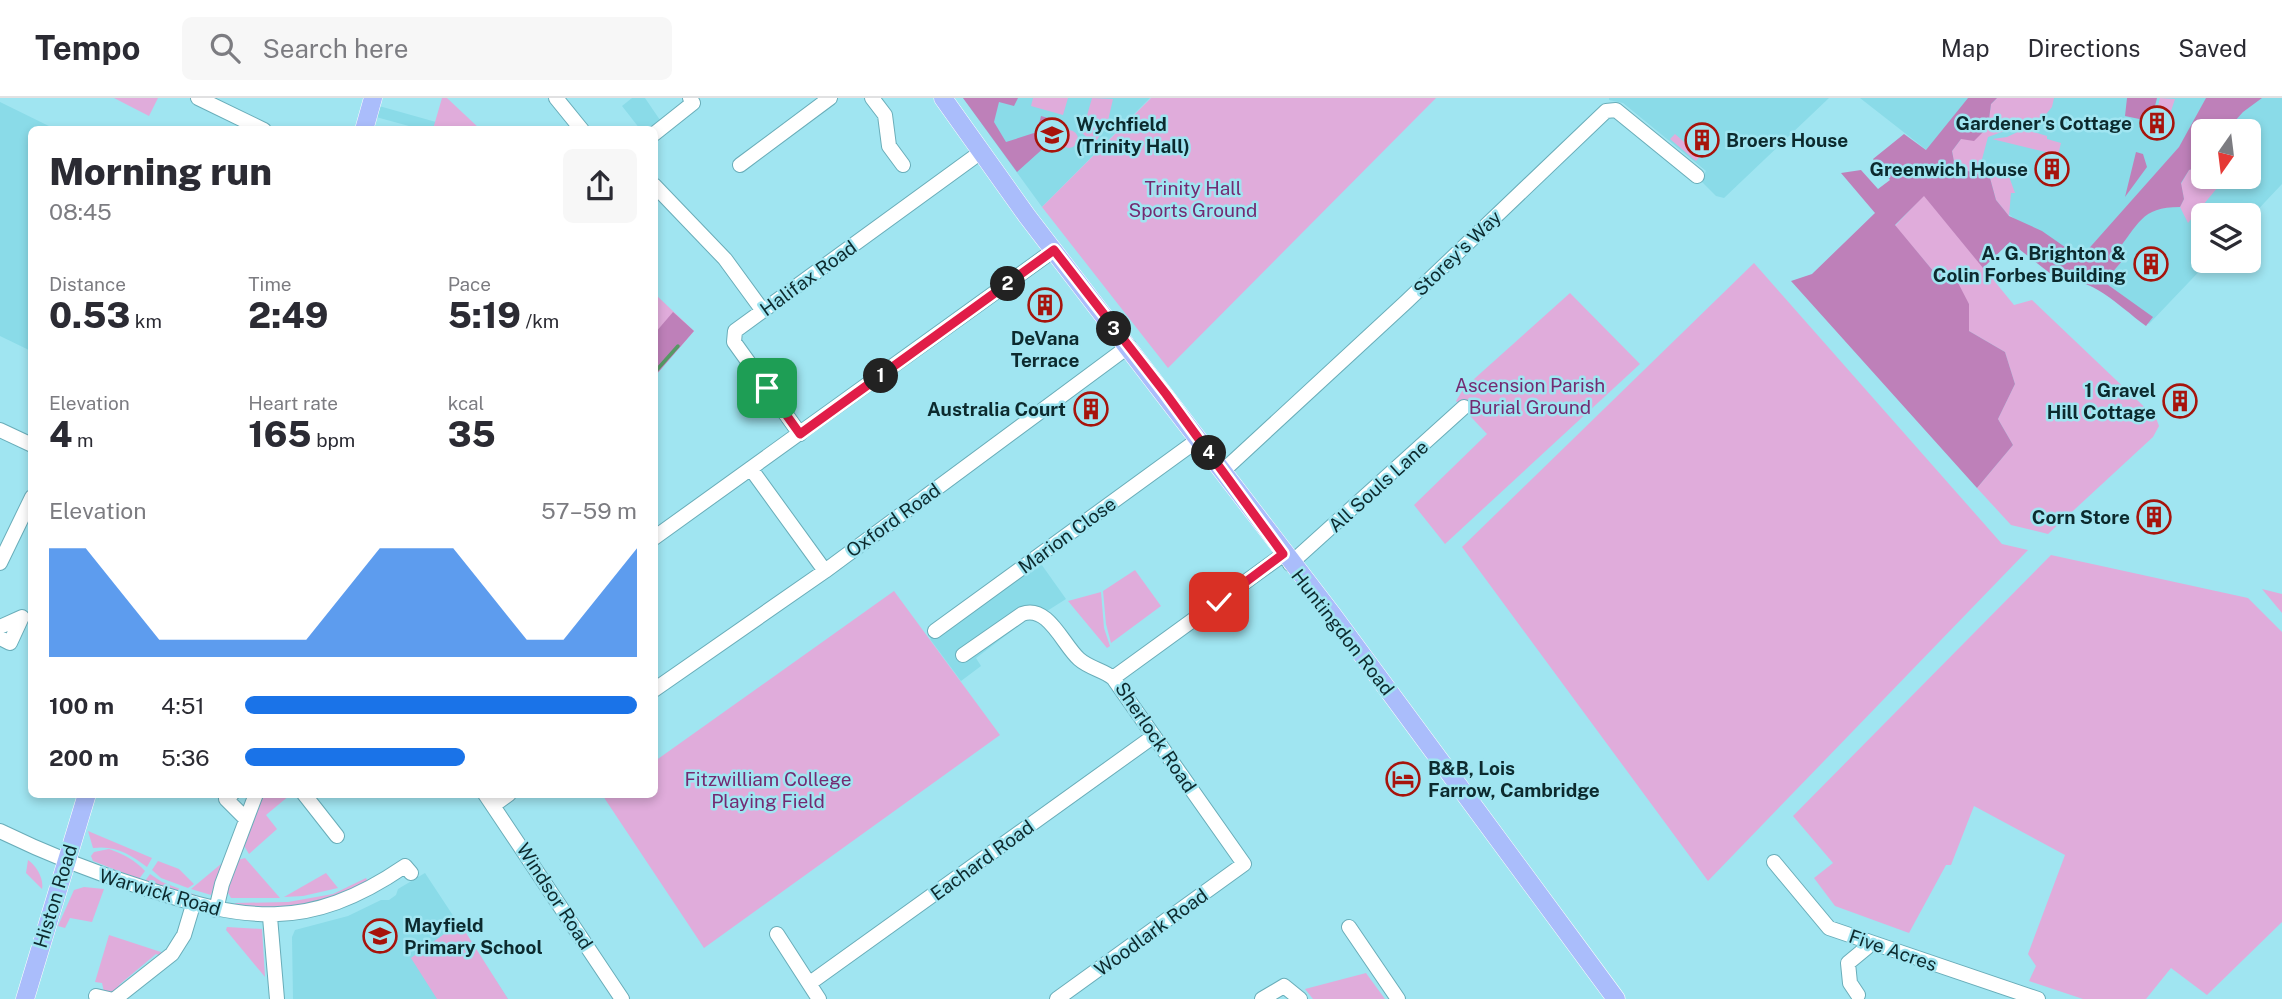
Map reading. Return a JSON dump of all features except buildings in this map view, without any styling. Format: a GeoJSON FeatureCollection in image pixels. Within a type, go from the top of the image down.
{"type":"FeatureCollection","features":[{"type":"Feature","properties":{"kind":"main road"},"geometry":{"type":"LineString","coordinates":[[365,126],[373,98]]}},
{"type":"Feature","properties":{"kind":"main road","name":"Huntingdon Road"},"geometry":{"type":"LineString","coordinates":[[943,98],[1054,250],[1372,668],[1616,999]]}},
{"type":"Feature","properties":{"kind":"main road","name":"Histon Road"},"geometry":{"type":"LineString","coordinates":[[24,999],[86,798]]}},
{"type":"Feature","properties":{"kind":"street"},"geometry":{"type":"LineString","coordinates":[[198,98],[256,126]]}},
{"type":"Feature","properties":{"kind":"street"},"geometry":{"type":"LineString","coordinates":[[556,98],[579,126]]}},
{"type":"Feature","properties":{"kind":"street"},"geometry":{"type":"LineString","coordinates":[[658,131],[693,103],[691,98]]}},
{"type":"Feature","properties":{"kind":"street"},"geometry":{"type":"LineString","coordinates":[[740,165],[834,98]]}},
{"type":"Feature","properties":{"kind":"street"},"geometry":{"type":"LineString","coordinates":[[872,98],[885,115],[889,146],[903,164]]}},
{"type":"Feature","properties":{"kind":"street","name":"Storey's Way"},"geometry":{"type":"LineString","coordinates":[[1223,471],[1406,302],[1605,111],[1616,110],[1697,176]]}},
{"type":"Feature","properties":{"kind":"street","name":"Halifax Road"},"geometry":{"type":"LineString","coordinates":[[800,434],[734,342],[735,331],[981,152]]}},
{"type":"Feature","properties":{"kind":"street"},"geometry":{"type":"LineString","coordinates":[[658,189],[725,259],[764,311]]}},
{"type":"Feature","properties":{"kind":"street"},"geometry":{"type":"LineString","coordinates":[[658,535],[1054,250]]}},
{"type":"Feature","properties":{"kind":"street","name":"Oxford Road"},"geometry":{"type":"LineString","coordinates":[[658,687],[825,570],[1129,346]]}},
{"type":"Feature","properties":{"kind":"street","name":"All Souls Lane"},"geometry":{"type":"LineString","coordinates":[[1287,559],[1464,407]]}},
{"type":"Feature","properties":{"kind":"street"},"geometry":{"type":"LineString","coordinates":[[0,430],[28,443]]}},
{"type":"Feature","properties":{"kind":"street","name":"Marion Close"},"geometry":{"type":"LineString","coordinates":[[935,631],[1199,439]]}},
{"type":"Feature","properties":{"kind":"street"},"geometry":{"type":"LineString","coordinates":[[751,469],[825,570]]}},
{"type":"Feature","properties":{"kind":"street"},"geometry":{"type":"LineString","coordinates":[[0,563],[28,506]]}},
{"type":"Feature","properties":{"kind":"street","name":"Sherlock Road"},"geometry":{"type":"LineString","coordinates":[[1244,864],[1113,678],[1287,559]]}},
{"type":"Feature","properties":{"kind":"street"},"geometry":{"type":"LineString","coordinates":[[963,655],[1022,614],[1033,612],[1043,617],[1080,660],[1113,678]]}},
{"type":"Feature","properties":{"kind":"street"},"geometry":{"type":"LineString","coordinates":[[0,627],[22,617],[10,643],[0,638]]}},
{"type":"Feature","properties":{"kind":"street","name":"Eachard Road"},"geometry":{"type":"LineString","coordinates":[[810,983],[1154,736]]}},
{"type":"Feature","properties":{"kind":"street"},"geometry":{"type":"LineString","coordinates":[[227,798],[245,818]]}},
{"type":"Feature","properties":{"kind":"street"},"geometry":{"type":"LineString","coordinates":[[216,911],[245,818],[254,798]]}},
{"type":"Feature","properties":{"kind":"street"},"geometry":{"type":"LineString","coordinates":[[307,798],[337,836]]}},
{"type":"Feature","properties":{"kind":"street","name":"Windsor Road"},"geometry":{"type":"LineString","coordinates":[[490,800],[622,999]]}},
{"type":"Feature","properties":{"kind":"street","name":"Warwick Road"},"geometry":{"type":"LineString","coordinates":[[0,831],[65,862],[193,905],[216,911],[270,917],[333,905],[374,887],[405,866],[411,873]]}},
{"type":"Feature","properties":{"kind":"street","name":"Five Acres"},"geometry":{"type":"LineString","coordinates":[[1774,862],[1829,928],[2038,999]]}},
{"type":"Feature","properties":{"kind":"street","name":"Woodlark Road"},"geometry":{"type":"LineString","coordinates":[[1057,999],[1244,864]]}},
{"type":"Feature","properties":{"kind":"street"},"geometry":{"type":"LineString","coordinates":[[114,999],[172,954],[184,935],[193,905]]}},
{"type":"Feature","properties":{"kind":"street"},"geometry":{"type":"LineString","coordinates":[[270,917],[276,999]]}},
{"type":"Feature","properties":{"kind":"street"},"geometry":{"type":"LineString","coordinates":[[1349,926],[1398,999]]}},
{"type":"Feature","properties":{"kind":"street"},"geometry":{"type":"LineString","coordinates":[[777,934],[820,999]]}},
{"type":"Feature","properties":{"kind":"street"},"geometry":{"type":"LineString","coordinates":[[1858,995],[1850,983],[1848,963],[1871,944]]}},
{"type":"Feature","properties":{"kind":"street"},"geometry":{"type":"LineString","coordinates":[[1262,999],[1284,986],[1300,999]]}},
{"type":"Feature","properties":{"kind":"shaded area"},"geometry":{"type":"Polygon","coordinates":[[[632,98],[645,98],[660,120],[652,126],[638,126],[622,106],[632,98]]]}},
{"type":"Feature","properties":{"kind":"shaded area","name":"Wychfield (Trinity Hall)"},"geometry":{"type":"Polygon","coordinates":[[[963,98],[1150,98],[1042,207],[963,98]]]}},
{"type":"Feature","properties":{"kind":"shaded area"},"geometry":{"type":"Polygon","coordinates":[[[963,98],[1018,98],[1014,106],[999,102],[994,122],[1006,142],[1037,132],[1041,116],[1062,122],[1057,136],[1017,172],[963,98]]]}},
{"type":"Feature","properties":{"kind":"shaded area"},"geometry":{"type":"Polygon","coordinates":[[[1609,98],[1829,98],[1724,198],[1716,196],[1700,180],[1706,171],[1623,103],[1609,98]]]}},
{"type":"Feature","properties":{"kind":"shaded area"},"geometry":{"type":"Polygon","coordinates":[[[1860,98],[2282,98],[2282,184],[2261,206],[2261,203],[2191,203],[2191,273],[2198,273],[2149,324],[1860,98]]]}},
{"type":"Feature","properties":{"kind":"shaded area"},"geometry":{"type":"Polygon","coordinates":[[[1968,98],[1997,98],[1991,104],[1988,127],[1974,141],[1961,139],[1952,151],[1955,167],[1990,178],[1996,200],[2009,216],[2042,231],[2075,254],[2084,254],[2179,147],[2191,125],[2191,169],[2181,183],[2184,199],[2180,207],[2156,210],[2142,219],[2116,252],[2123,260],[2104,282],[2153,317],[2146,326],[2093,288],[2070,279],[2056,278],[2010,242],[1983,268],[1924,196],[1895,225],[1934,272],[1955,277],[1969,304],[1969,331],[2005,352],[2015,384],[1998,419],[2013,445],[1977,488],[1791,281],[1812,274],[1875,213],[1841,173],[1861,170],[1878,189],[1890,180],[1873,159],[1904,134],[1926,150],[1968,98]]]}},
{"type":"Feature","properties":{"kind":"shaded area"},"geometry":{"type":"Polygon","coordinates":[[[2127,98],[2157,98],[2153,114],[2147,113],[2144,120],[2125,116],[2127,98]]]}},
{"type":"Feature","properties":{"kind":"shaded area"},"geometry":{"type":"Polygon","coordinates":[[[2206,98],[2262,98],[2237,119],[2194,119],[2206,98]]]}},
{"type":"Feature","properties":{"kind":"shaded area"},"geometry":{"type":"Polygon","coordinates":[[[0,102],[49,126],[28,126],[28,350],[0,336],[0,102]]]}},
{"type":"Feature","properties":{"kind":"shaded area"},"geometry":{"type":"Polygon","coordinates":[[[379,106],[436,122],[434,126],[409,126],[376,117],[379,106]]]}},
{"type":"Feature","properties":{"kind":"shaded area"},"geometry":{"type":"Polygon","coordinates":[[[2136,152],[2143,154],[2147,167],[2125,197],[2136,152]]]}},
{"type":"Feature","properties":{"kind":"shaded area"},"geometry":{"type":"Polygon","coordinates":[[[673,312],[694,331],[658,373],[658,330],[673,312]]]}},
{"type":"Feature","properties":{"kind":"shaded area"},"geometry":{"type":"Polygon","coordinates":[[[1039,561],[1066,599],[1029,618],[976,658],[981,666],[961,681],[930,639],[1039,561]]]}},
{"type":"Feature","properties":{"kind":"shaded area","name":"Mayfield Primary School"},"geometry":{"type":"Polygon","coordinates":[[[425,873],[508,999],[293,999],[292,937],[295,930],[348,916],[381,900],[389,900],[396,895],[398,889],[425,873]]]}},
{"type":"Feature","properties":{"kind":"green space"},"geometry":{"type":"Polygon","coordinates":[[[114,98],[158,98],[149,116],[114,98]]]}},
{"type":"Feature","properties":{"kind":"green space"},"geometry":{"type":"Polygon","coordinates":[[[442,98],[447,98],[477,126],[434,126],[442,98]]]}},
{"type":"Feature","properties":{"kind":"green space"},"geometry":{"type":"Polygon","coordinates":[[[1033,98],[1068,98],[1063,115],[1031,106],[1033,98]]]}},
{"type":"Feature","properties":{"kind":"green space"},"geometry":{"type":"Polygon","coordinates":[[[1092,98],[1113,99],[1107,125],[1094,144],[1082,133],[1092,98]]]}},
{"type":"Feature","properties":{"kind":"green space","name":"Trinity Hall Sports Ground"},"geometry":{"type":"Polygon","coordinates":[[[1151,98],[1436,98],[1168,368],[1042,207],[1151,98]]]}},
{"type":"Feature","properties":{"kind":"green space"},"geometry":{"type":"Polygon","coordinates":[[[1997,98],[2054,98],[2052,107],[2037,125],[2021,125],[1988,137],[1981,163],[2007,171],[2015,193],[2011,193],[2009,216],[1996,200],[1990,178],[1955,167],[1952,151],[1961,139],[1988,127],[1991,104],[1997,98]]]}},
{"type":"Feature","properties":{"kind":"green space"},"geometry":{"type":"Polygon","coordinates":[[[2160,98],[2175,99],[2169,117],[2156,114],[2160,98]]]}},
{"type":"Feature","properties":{"kind":"green space"},"geometry":{"type":"Polygon","coordinates":[[[2024,129],[2061,143],[2058,155],[1992,139],[2007,137],[2024,129]]]}},
{"type":"Feature","properties":{"kind":"green space"},"geometry":{"type":"Polygon","coordinates":[[[1069,130],[1075,133],[1078,139],[1075,145],[1069,148],[1063,145],[1060,139],[1063,133],[1069,130]]]}},
{"type":"Feature","properties":{"kind":"green space"},"geometry":{"type":"Polygon","coordinates":[[[1675,134],[1700,156],[1696,161],[1670,139],[1675,134]]]}},
{"type":"Feature","properties":{"kind":"green space"},"geometry":{"type":"Polygon","coordinates":[[[2189,170],[2191,189],[2216,189],[2205,203],[2191,203],[2191,219],[2188,223],[2180,207],[2184,199],[2181,184],[2189,170]]]}},
{"type":"Feature","properties":{"kind":"green space"},"geometry":{"type":"Polygon","coordinates":[[[1924,195],[2014,305],[2032,300],[2156,418],[2159,426],[2153,437],[2048,534],[2011,525],[1977,488],[2013,445],[1998,419],[2015,384],[2005,352],[1969,331],[1969,304],[1934,272],[1895,226],[1924,195]]]}},
{"type":"Feature","properties":{"kind":"green space"},"geometry":{"type":"Polygon","coordinates":[[[1754,263],[2002,544],[2028,550],[1708,881],[1462,547],[1754,263]]]}},
{"type":"Feature","properties":{"kind":"green space","name":"Ascension Parish Burial Ground"},"geometry":{"type":"Polygon","coordinates":[[[1570,293],[1640,364],[1445,544],[1414,505],[1487,434],[1456,401],[1464,388],[1570,293]]]}},
{"type":"Feature","properties":{"kind":"green space"},"geometry":{"type":"Polygon","coordinates":[[[658,297],[694,331],[658,373],[658,297]]]}},
{"type":"Feature","properties":{"kind":"green space"},"geometry":{"type":"Polygon","coordinates":[[[2051,555],[2248,598],[2282,632],[2282,922],[2207,995],[2171,968],[2146,999],[2083,999],[2029,981],[2036,966],[2028,954],[2065,855],[1974,806],[1951,865],[1946,865],[1909,933],[1835,906],[1814,878],[1833,863],[1793,816],[2051,555]]]}},
{"type":"Feature","properties":{"kind":"green space"},"geometry":{"type":"Polygon","coordinates":[[[1135,570],[1161,606],[1111,643],[1103,591],[1135,570]]]}},
{"type":"Feature","properties":{"kind":"green space"},"geometry":{"type":"Polygon","coordinates":[[[2262,589],[2282,594],[2282,613],[2262,589]]]}},
{"type":"Feature","properties":{"kind":"green space","name":"Fitzwilliam College Playing Field"},"geometry":{"type":"Polygon","coordinates":[[[894,591],[1000,735],[704,948],[604,798],[658,798],[658,759],[894,591]]]}},
{"type":"Feature","properties":{"kind":"green space"},"geometry":{"type":"Polygon","coordinates":[[[1101,592],[1104,628],[1110,646],[1107,648],[1068,601],[1101,592]]]}},
{"type":"Feature","properties":{"kind":"green space"},"geometry":{"type":"Polygon","coordinates":[[[264,798],[286,798],[266,815],[277,829],[249,854],[243,844],[256,807],[264,798]]]}},
{"type":"Feature","properties":{"kind":"green space"},"geometry":{"type":"Polygon","coordinates":[[[88,831],[152,858],[147,867],[122,852],[93,848],[88,831]]]}},
{"type":"Feature","properties":{"kind":"green space"},"geometry":{"type":"Polygon","coordinates":[[[109,849],[128,858],[145,871],[139,879],[93,861],[91,856],[94,852],[109,849]]]}},
{"type":"Feature","properties":{"kind":"green space"},"geometry":{"type":"Polygon","coordinates":[[[245,858],[280,898],[231,898],[227,891],[238,860],[245,858]]]}},
{"type":"Feature","properties":{"kind":"green space"},"geometry":{"type":"Polygon","coordinates":[[[28,860],[39,873],[42,889],[26,873],[28,860]]]}},
{"type":"Feature","properties":{"kind":"green space"},"geometry":{"type":"Polygon","coordinates":[[[158,861],[179,869],[194,884],[188,888],[161,878],[152,870],[158,861]]]}},
{"type":"Feature","properties":{"kind":"green space"},"geometry":{"type":"Polygon","coordinates":[[[221,864],[211,895],[191,889],[221,864]]]}},
{"type":"Feature","properties":{"kind":"green space"},"geometry":{"type":"Polygon","coordinates":[[[326,873],[338,888],[303,896],[284,897],[326,873]]]}},
{"type":"Feature","properties":{"kind":"green space"},"geometry":{"type":"Polygon","coordinates":[[[150,874],[162,882],[201,897],[145,881],[150,874]]]}},
{"type":"Feature","properties":{"kind":"green space"},"geometry":{"type":"Polygon","coordinates":[[[366,878],[368,882],[352,890],[320,901],[270,907],[236,906],[235,903],[288,902],[333,894],[366,878]]]}},
{"type":"Feature","properties":{"kind":"green space"},"geometry":{"type":"Polygon","coordinates":[[[84,887],[104,889],[92,922],[70,918],[65,928],[58,926],[74,890],[84,887]]]}},
{"type":"Feature","properties":{"kind":"green space"},"geometry":{"type":"Polygon","coordinates":[[[458,924],[508,999],[437,999],[411,958],[458,924]]]}},
{"type":"Feature","properties":{"kind":"green space"},"geometry":{"type":"Polygon","coordinates":[[[227,927],[262,929],[265,977],[226,930],[227,927]]]}},
{"type":"Feature","properties":{"kind":"green space"},"geometry":{"type":"Polygon","coordinates":[[[109,935],[167,954],[163,957],[156,954],[119,985],[124,989],[116,994],[104,992],[102,983],[95,982],[109,935]]]}},
{"type":"Feature","properties":{"kind":"green space"},"geometry":{"type":"Polygon","coordinates":[[[1366,973],[1385,999],[1313,999],[1305,989],[1366,973]]]}},
{"type":"Feature","properties":{"kind":"waterway"},"geometry":{"type":"LineString","coordinates":[[658,368],[678,346]]}},
{"type":"Feature","properties":{"kind":"place","name":"Gardener's Cottage"},"geometry":{"type":"Point","coordinates":[2157,123]}},
{"type":"Feature","properties":{"kind":"place","name":"Wychfield (Trinity Hall)"},"geometry":{"type":"Point","coordinates":[1052,135]}},
{"type":"Feature","properties":{"kind":"place","name":"Broers House"},"geometry":{"type":"Point","coordinates":[1702,140]}},
{"type":"Feature","properties":{"kind":"place","name":"Greenwich House"},"geometry":{"type":"Point","coordinates":[2052,169]}},
{"type":"Feature","properties":{"kind":"place","name":"A. G. Brighton & Colin Forbes Building"},"geometry":{"type":"Point","coordinates":[2151,264]}},
{"type":"Feature","properties":{"kind":"place","name":"DeVana Terrace"},"geometry":{"type":"Point","coordinates":[1045,305]}},
{"type":"Feature","properties":{"kind":"place","name":"1 Gravel Hill Cottage"},"geometry":{"type":"Point","coordinates":[2180,401]}},
{"type":"Feature","properties":{"kind":"place","name":"Australia Court"},"geometry":{"type":"Point","coordinates":[1091,409]}},
{"type":"Feature","properties":{"kind":"place","name":"Corn Store"},"geometry":{"type":"Point","coordinates":[2154,517]}},
{"type":"Feature","properties":{"kind":"place","name":"B&B, Lois Farrow, Cambridge"},"geometry":{"type":"Point","coordinates":[1403,779]}},
{"type":"Feature","properties":{"kind":"place","name":"Mayfield Primary School"},"geometry":{"type":"Point","coordinates":[380,936]}},
{"type":"Feature","properties":{"kind":"route"},"geometry":{"type":"LineString","coordinates":[[767,388],[800,434],[1054,250],[1166,394],[1283,554],[1219,602]]}}]}
